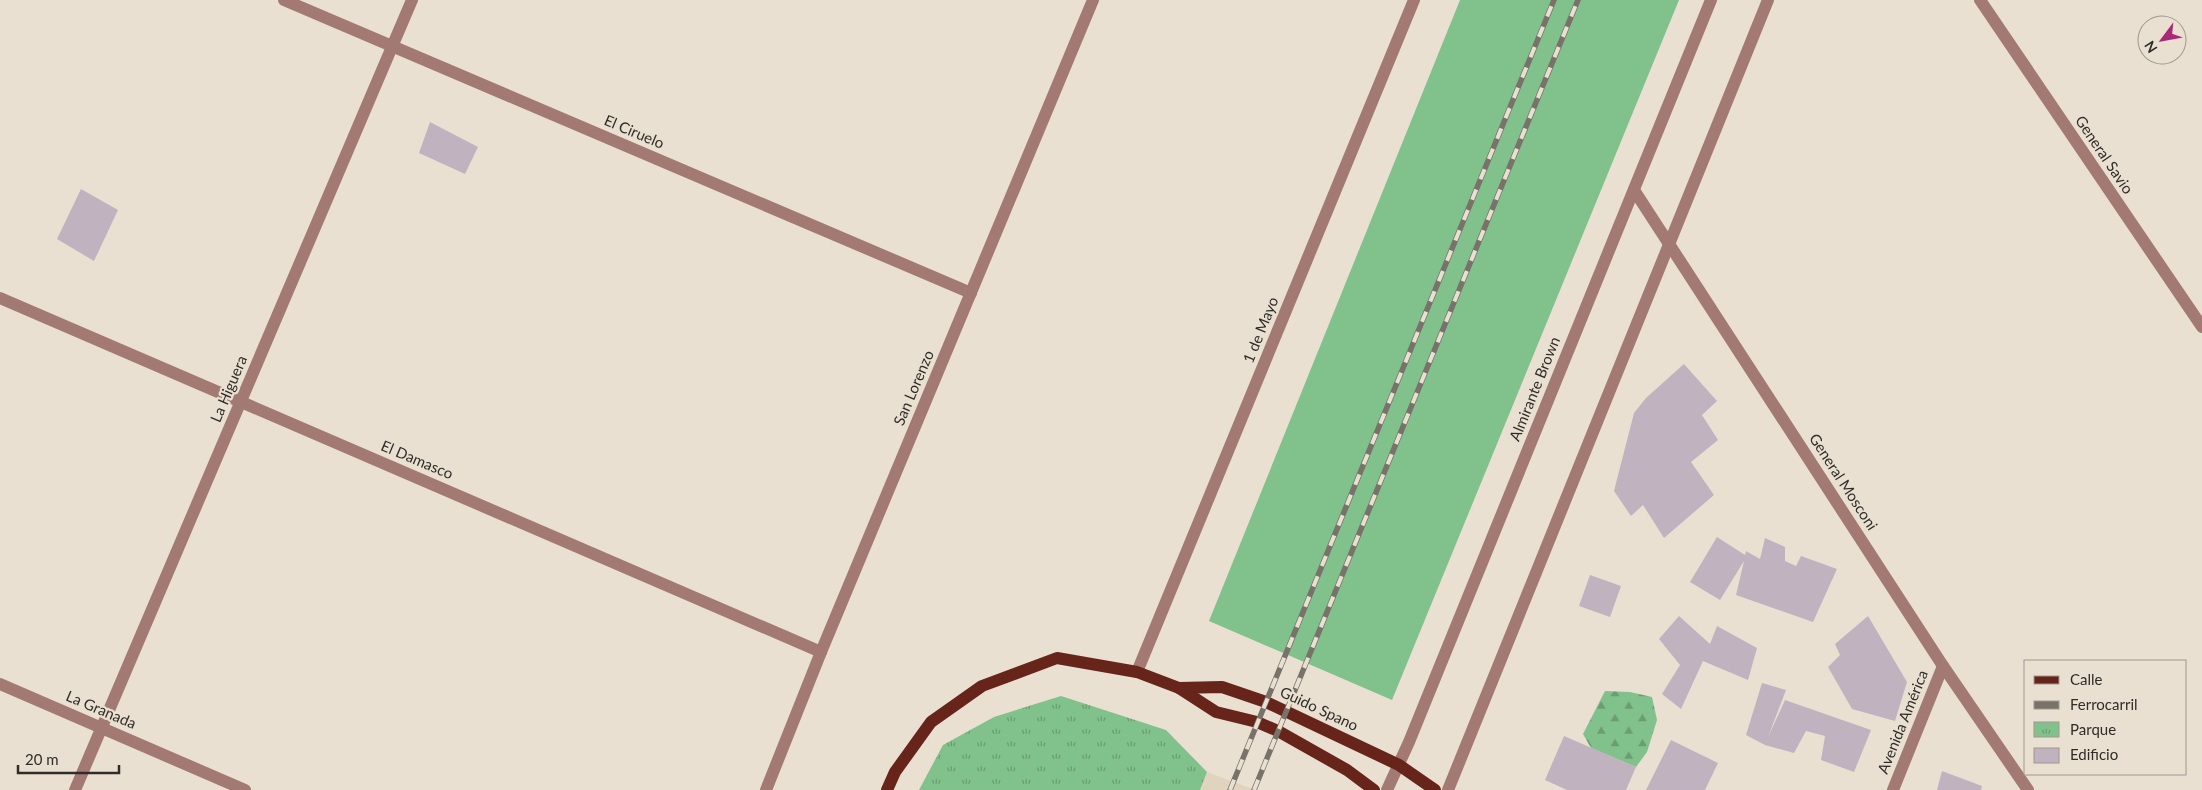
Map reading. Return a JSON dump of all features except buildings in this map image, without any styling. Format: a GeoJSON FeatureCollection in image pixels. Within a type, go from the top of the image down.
{"type":"FeatureCollection","features":[{"type":"Feature","properties":{"kind":"main road","name":"Guido Spano"},"geometry":{"type":"LineString","coordinates":[[887,790],[895,772],[931,722],[982,686],[1056,658],[1137,672],[1179,688],[1216,712],[1257,722],[1278,731],[1347,770],[1374,790]]}},
{"type":"Feature","properties":{"kind":"main road","name":"Guido Spano"},"geometry":{"type":"LineString","coordinates":[[1179,688],[1222,687],[1266,702],[1399,765],[1435,790]]}},
{"type":"Feature","properties":{"kind":"street","name":"El Ciruelo"},"geometry":{"type":"LineString","coordinates":[[284,0],[971,293]]}},
{"type":"Feature","properties":{"kind":"street","name":"La Higuera"},"geometry":{"type":"LineString","coordinates":[[75,790],[412,0]]}},
{"type":"Feature","properties":{"kind":"street","name":"San Lorenzo"},"geometry":{"type":"LineString","coordinates":[[766,790],[821,652],[1093,0]]}},
{"type":"Feature","properties":{"kind":"street","name":"1 de Mayo"},"geometry":{"type":"LineString","coordinates":[[1137,672],[1414,0]]}},
{"type":"Feature","properties":{"kind":"street","name":"Almirante Brown"},"geometry":{"type":"LineString","coordinates":[[1387,790],[1399,765],[1711,0]]}},
{"type":"Feature","properties":{"kind":"street"},"geometry":{"type":"LineString","coordinates":[[1448,790],[1768,0]]}},
{"type":"Feature","properties":{"kind":"street","name":"General Savio"},"geometry":{"type":"LineString","coordinates":[[1980,0],[2202,327]]}},
{"type":"Feature","properties":{"kind":"street","name":"General Mosconi"},"geometry":{"type":"LineString","coordinates":[[1634,190],[1943,666],[2028,790]]}},
{"type":"Feature","properties":{"kind":"street","name":"El Damasco"},"geometry":{"type":"LineString","coordinates":[[0,298],[821,652]]}},
{"type":"Feature","properties":{"kind":"street","name":"Avenida América"},"geometry":{"type":"LineString","coordinates":[[1892,790],[1943,666]]}},
{"type":"Feature","properties":{"kind":"street","name":"La Granada"},"geometry":{"type":"LineString","coordinates":[[0,684],[245,790]]}},
{"type":"Feature","properties":{"kind":"shaded area"},"geometry":{"type":"Polygon","coordinates":[[[1207,772],[1256,790],[1200,790],[1207,772]]]}},
{"type":"Feature","properties":{"kind":"green space"},"geometry":{"type":"Polygon","coordinates":[[[1460,0],[1679,0],[1392,700],[1209,621],[1460,0]]]}},
{"type":"Feature","properties":{"kind":"green space"},"geometry":{"type":"Polygon","coordinates":[[[1605,691],[1630,692],[1652,697],[1657,720],[1647,752],[1636,767],[1591,748],[1583,734],[1605,691]]]}},
{"type":"Feature","properties":{"kind":"green space"},"geometry":{"type":"Polygon","coordinates":[[[1061,696],[1166,730],[1207,772],[1200,790],[919,790],[943,745],[994,717],[1061,696]]]}},
{"type":"Feature","properties":{"kind":"railway"},"geometry":{"type":"LineString","coordinates":[[1230,790],[1554,0]]}},
{"type":"Feature","properties":{"kind":"railway"},"geometry":{"type":"LineString","coordinates":[[1254,790],[1578,0]]}}]}
